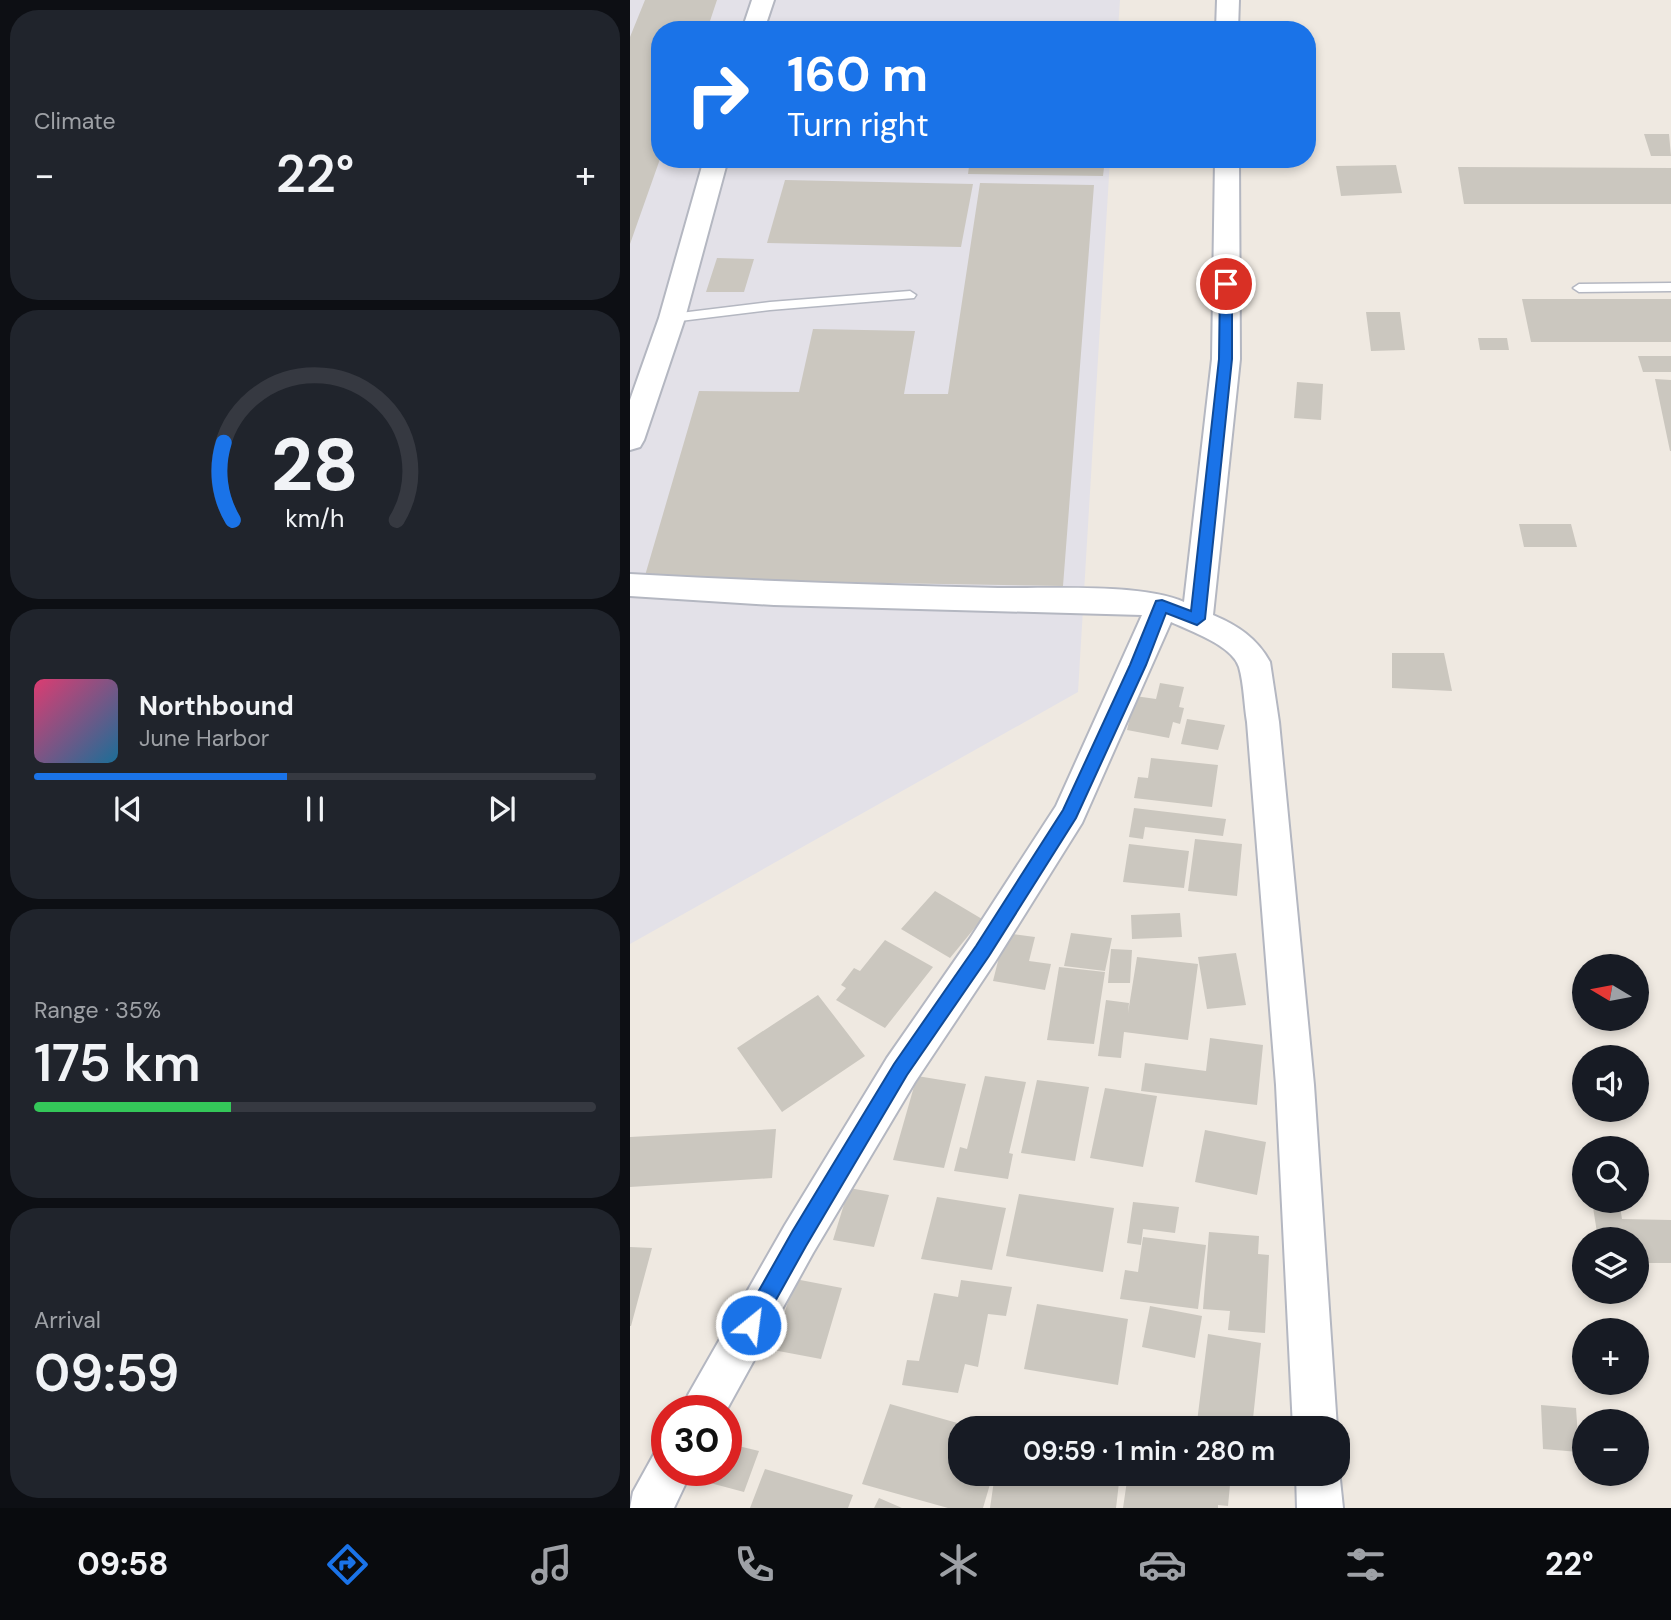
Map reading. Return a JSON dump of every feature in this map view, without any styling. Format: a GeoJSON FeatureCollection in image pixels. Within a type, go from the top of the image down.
{"type":"FeatureCollection","features":[{"type":"Feature","properties":{"kind":"street"},"geometry":{"type":"LineString","coordinates":[[756,21],[763,0]]}},
{"type":"Feature","properties":{"kind":"street"},"geometry":{"type":"LineString","coordinates":[[1227,21],[1228,0]]}},
{"type":"Feature","properties":{"kind":"street"},"geometry":{"type":"LineString","coordinates":[[630,440],[672,318],[714,168]]}},
{"type":"Feature","properties":{"kind":"street"},"geometry":{"type":"LineString","coordinates":[[1197,619],[1226,359],[1227,168]]}},
{"type":"Feature","properties":{"kind":"street"},"geometry":{"type":"LineString","coordinates":[[630,585],[774,594],[1162,605],[1197,619],[1241,646],[1254,662],[1263,722],[1295,1086],[1314,1416]]}},
{"type":"Feature","properties":{"kind":"street"},"geometry":{"type":"LineString","coordinates":[[711,1395],[799,1239],[901,1069],[982,951],[1070,813],[1138,665],[1162,605]]}},
{"type":"Feature","properties":{"kind":"street"},"geometry":{"type":"LineString","coordinates":[[649,1508],[661,1486]]}},
{"type":"Feature","properties":{"kind":"street"},"geometry":{"type":"LineString","coordinates":[[1319,1486],[1320,1508]]}},
{"type":"Feature","properties":{"kind":"lane"},"geometry":{"type":"LineString","coordinates":[[1579,288],[1671,287]]}},
{"type":"Feature","properties":{"kind":"lane"},"geometry":{"type":"LineString","coordinates":[[672,318],[770,306],[910,295]]}},
{"type":"Feature","properties":{"kind":"shaded area"},"geometry":{"type":"Polygon","coordinates":[[[630,0],[1120,0],[1119,21],[651,21],[651,168],[1109,168],[1078,692],[630,944],[630,0]]]}},
{"type":"Feature","properties":{"kind":"building"},"geometry":{"type":"Polygon","coordinates":[[[645,0],[717,0],[710,21],[651,21],[651,168],[657,168],[630,244],[630,37],[645,0]]]}},
{"type":"Feature","properties":{"kind":"building"},"geometry":{"type":"Polygon","coordinates":[[[1644,134],[1669,134],[1671,156],[1651,156],[1644,134]]]}},
{"type":"Feature","properties":{"kind":"building"},"geometry":{"type":"Polygon","coordinates":[[[1396,165],[1402,193],[1341,196],[1336,166],[1396,165]]]}},
{"type":"Feature","properties":{"kind":"building"},"geometry":{"type":"Polygon","coordinates":[[[1458,167],[1671,168],[1671,204],[1464,204],[1458,167]]]}},
{"type":"Feature","properties":{"kind":"building"},"geometry":{"type":"Polygon","coordinates":[[[969,168],[1104,168],[1103,176],[968,174],[969,168]]]}},
{"type":"Feature","properties":{"kind":"building"},"geometry":{"type":"Polygon","coordinates":[[[785,180],[973,184],[961,247],[767,243],[785,180]]]}},
{"type":"Feature","properties":{"kind":"building"},"geometry":{"type":"Polygon","coordinates":[[[980,183],[1094,185],[1063,586],[644,579],[699,391],[799,392],[813,329],[915,331],[904,394],[948,394],[980,183]]]}},
{"type":"Feature","properties":{"kind":"building"},"geometry":{"type":"Polygon","coordinates":[[[717,258],[754,259],[744,292],[706,292],[717,258]]]}},
{"type":"Feature","properties":{"kind":"building"},"geometry":{"type":"Polygon","coordinates":[[[1522,299],[1671,299],[1671,342],[1531,342],[1522,299]]]}},
{"type":"Feature","properties":{"kind":"building"},"geometry":{"type":"Polygon","coordinates":[[[1366,312],[1400,312],[1405,350],[1371,351],[1366,312]]]}},
{"type":"Feature","properties":{"kind":"building"},"geometry":{"type":"Polygon","coordinates":[[[1478,338],[1507,338],[1509,350],[1480,350],[1478,338]]]}},
{"type":"Feature","properties":{"kind":"building"},"geometry":{"type":"Polygon","coordinates":[[[1638,356],[1671,356],[1671,372],[1643,372],[1638,356]]]}},
{"type":"Feature","properties":{"kind":"building"},"geometry":{"type":"Polygon","coordinates":[[[1655,379],[1671,380],[1671,451],[1670,451],[1655,379]]]}},
{"type":"Feature","properties":{"kind":"building"},"geometry":{"type":"Polygon","coordinates":[[[1297,382],[1323,384],[1321,420],[1294,418],[1297,382]]]}},
{"type":"Feature","properties":{"kind":"building"},"geometry":{"type":"Polygon","coordinates":[[[1519,524],[1571,524],[1577,547],[1524,547],[1519,524]]]}},
{"type":"Feature","properties":{"kind":"building"},"geometry":{"type":"Polygon","coordinates":[[[1392,653],[1444,653],[1452,691],[1392,688],[1392,653]]]}},
{"type":"Feature","properties":{"kind":"building"},"geometry":{"type":"Polygon","coordinates":[[[1160,683],[1184,687],[1179,707],[1184,708],[1180,724],[1173,722],[1169,738],[1127,730],[1135,696],[1156,699],[1160,683]]]}},
{"type":"Feature","properties":{"kind":"building"},"geometry":{"type":"Polygon","coordinates":[[[1187,719],[1225,725],[1218,750],[1181,744],[1187,719]]]}},
{"type":"Feature","properties":{"kind":"building"},"geometry":{"type":"Polygon","coordinates":[[[1151,758],[1218,765],[1212,807],[1134,798],[1138,777],[1148,778],[1151,758]]]}},
{"type":"Feature","properties":{"kind":"building"},"geometry":{"type":"Polygon","coordinates":[[[1134,808],[1226,819],[1223,836],[1145,827],[1143,839],[1129,837],[1134,808]]]}},
{"type":"Feature","properties":{"kind":"building"},"geometry":{"type":"Polygon","coordinates":[[[1195,839],[1242,844],[1237,896],[1188,891],[1195,839]]]}},
{"type":"Feature","properties":{"kind":"building"},"geometry":{"type":"Polygon","coordinates":[[[1129,844],[1189,851],[1184,888],[1123,882],[1129,844]]]}},
{"type":"Feature","properties":{"kind":"building"},"geometry":{"type":"Polygon","coordinates":[[[935,891],[982,919],[950,958],[901,929],[935,891]]]}},
{"type":"Feature","properties":{"kind":"building"},"geometry":{"type":"Polygon","coordinates":[[[1180,913],[1182,937],[1132,939],[1131,915],[1180,913]]]}},
{"type":"Feature","properties":{"kind":"building"},"geometry":{"type":"Polygon","coordinates":[[[1005,933],[1035,937],[1029,961],[1051,964],[1045,990],[993,981],[1005,933]]]}},
{"type":"Feature","properties":{"kind":"building"},"geometry":{"type":"Polygon","coordinates":[[[1071,933],[1112,938],[1105,971],[1064,966],[1071,933]]]}},
{"type":"Feature","properties":{"kind":"building"},"geometry":{"type":"Polygon","coordinates":[[[885,940],[933,967],[885,1028],[836,1000],[846,988],[841,985],[854,968],[860,971],[885,940]]]}},
{"type":"Feature","properties":{"kind":"building"},"geometry":{"type":"Polygon","coordinates":[[[1111,949],[1132,950],[1130,983],[1108,983],[1111,949]]]}},
{"type":"Feature","properties":{"kind":"building"},"geometry":{"type":"Polygon","coordinates":[[[1236,953],[1246,1005],[1207,1009],[1198,957],[1236,953]]]}},
{"type":"Feature","properties":{"kind":"building"},"geometry":{"type":"Polygon","coordinates":[[[1137,957],[1198,964],[1188,1040],[1124,1032],[1121,1058],[1098,1056],[1106,1000],[1129,1003],[1128,1013],[1137,957]]]}},
{"type":"Feature","properties":{"kind":"building"},"geometry":{"type":"Polygon","coordinates":[[[1059,967],[1105,972],[1094,1044],[1047,1040],[1059,967]]]}},
{"type":"Feature","properties":{"kind":"building"},"geometry":{"type":"Polygon","coordinates":[[[818,995],[865,1056],[782,1112],[737,1048],[818,995]]]}},
{"type":"Feature","properties":{"kind":"building"},"geometry":{"type":"Polygon","coordinates":[[[1210,1038],[1263,1045],[1257,1105],[1141,1091],[1145,1063],[1206,1071],[1210,1038]]]}},
{"type":"Feature","properties":{"kind":"building"},"geometry":{"type":"Polygon","coordinates":[[[917,1076],[966,1084],[944,1168],[893,1160],[917,1076]]]}},
{"type":"Feature","properties":{"kind":"building"},"geometry":{"type":"Polygon","coordinates":[[[985,1076],[1026,1082],[1009,1153],[1013,1154],[1008,1179],[954,1171],[960,1147],[967,1149],[985,1076]]]}},
{"type":"Feature","properties":{"kind":"building"},"geometry":{"type":"Polygon","coordinates":[[[1037,1080],[1089,1087],[1075,1161],[1021,1153],[1037,1080]]]}},
{"type":"Feature","properties":{"kind":"building"},"geometry":{"type":"Polygon","coordinates":[[[1105,1088],[1157,1096],[1143,1167],[1090,1158],[1105,1088]]]}},
{"type":"Feature","properties":{"kind":"building"},"geometry":{"type":"Polygon","coordinates":[[[776,1129],[772,1178],[630,1187],[630,1137],[776,1129]]]}},
{"type":"Feature","properties":{"kind":"building"},"geometry":{"type":"Polygon","coordinates":[[[1205,1130],[1266,1142],[1257,1195],[1195,1182],[1205,1130]]]}},
{"type":"Feature","properties":{"kind":"building"},"geometry":{"type":"Polygon","coordinates":[[[849,1188],[889,1195],[874,1247],[833,1240],[849,1188]]]}},
{"type":"Feature","properties":{"kind":"building"},"geometry":{"type":"Polygon","coordinates":[[[1019,1194],[1114,1208],[1103,1272],[1006,1256],[1019,1194]]]}},
{"type":"Feature","properties":{"kind":"building"},"geometry":{"type":"Polygon","coordinates":[[[937,1197],[1006,1208],[992,1270],[921,1259],[937,1197]]]}},
{"type":"Feature","properties":{"kind":"building"},"geometry":{"type":"Polygon","coordinates":[[[1133,1202],[1179,1207],[1175,1233],[1143,1229],[1141,1245],[1127,1243],[1133,1202]]]}},
{"type":"Feature","properties":{"kind":"building"},"geometry":{"type":"Polygon","coordinates":[[[1594,1213],[1621,1213],[1622,1219],[1671,1220],[1671,1263],[1649,1263],[1649,1227],[1596,1227],[1594,1213]]]}},
{"type":"Feature","properties":{"kind":"building"},"geometry":{"type":"Polygon","coordinates":[[[1209,1232],[1259,1236],[1258,1254],[1269,1255],[1265,1333],[1228,1330],[1230,1311],[1203,1309],[1209,1232]]]}},
{"type":"Feature","properties":{"kind":"building"},"geometry":{"type":"Polygon","coordinates":[[[1143,1237],[1206,1245],[1198,1309],[1120,1299],[1125,1270],[1138,1272],[1143,1237]]]}},
{"type":"Feature","properties":{"kind":"building"},"geometry":{"type":"Polygon","coordinates":[[[630,1247],[652,1248],[631,1326],[630,1326],[630,1247]]]}},
{"type":"Feature","properties":{"kind":"building"},"geometry":{"type":"Polygon","coordinates":[[[795,1279],[842,1288],[821,1359],[773,1350],[795,1279]]]}},
{"type":"Feature","properties":{"kind":"building"},"geometry":{"type":"Polygon","coordinates":[[[961,1280],[1012,1287],[1006,1316],[988,1314],[978,1367],[965,1364],[958,1393],[902,1385],[907,1360],[919,1361],[934,1293],[958,1297],[961,1280]]]}},
{"type":"Feature","properties":{"kind":"building"},"geometry":{"type":"Polygon","coordinates":[[[1037,1304],[1128,1319],[1118,1385],[1024,1369],[1037,1304]]]}},
{"type":"Feature","properties":{"kind":"building"},"geometry":{"type":"Polygon","coordinates":[[[1150,1306],[1202,1316],[1195,1358],[1142,1347],[1150,1306]]]}},
{"type":"Feature","properties":{"kind":"building"},"geometry":{"type":"Polygon","coordinates":[[[1208,1334],[1261,1343],[1253,1416],[1198,1416],[1208,1334]]]}},
{"type":"Feature","properties":{"kind":"building"},"geometry":{"type":"Polygon","coordinates":[[[890,1404],[948,1420],[948,1486],[989,1486],[983,1508],[948,1508],[862,1484],[890,1404]]]}},
{"type":"Feature","properties":{"kind":"building"},"geometry":{"type":"Polygon","coordinates":[[[1541,1405],[1576,1408],[1572,1409],[1572,1451],[1543,1449],[1541,1405]]]}},
{"type":"Feature","properties":{"kind":"building"},"geometry":{"type":"Polygon","coordinates":[[[742,1447],[759,1451],[744,1492],[722,1486],[742,1486],[742,1447]]]}},
{"type":"Feature","properties":{"kind":"building"},"geometry":{"type":"Polygon","coordinates":[[[765,1469],[853,1495],[848,1508],[750,1508],[765,1469]]]}},
{"type":"Feature","properties":{"kind":"building"},"geometry":{"type":"Polygon","coordinates":[[[993,1486],[1119,1486],[1116,1508],[990,1508],[993,1486]]]}},
{"type":"Feature","properties":{"kind":"building"},"geometry":{"type":"Polygon","coordinates":[[[1126,1486],[1230,1486],[1228,1506],[1123,1508],[1126,1486]]]}},
{"type":"Feature","properties":{"kind":"building"},"geometry":{"type":"Polygon","coordinates":[[[879,1498],[902,1508],[874,1508],[879,1498]]]}},
{"type":"Feature","properties":{"kind":"route"},"geometry":{"type":"LineString","coordinates":[[751,1325],[901,1069],[982,951],[1070,813],[1138,665],[1162,605],[1197,619],[1226,359],[1226,284]]}}]}
